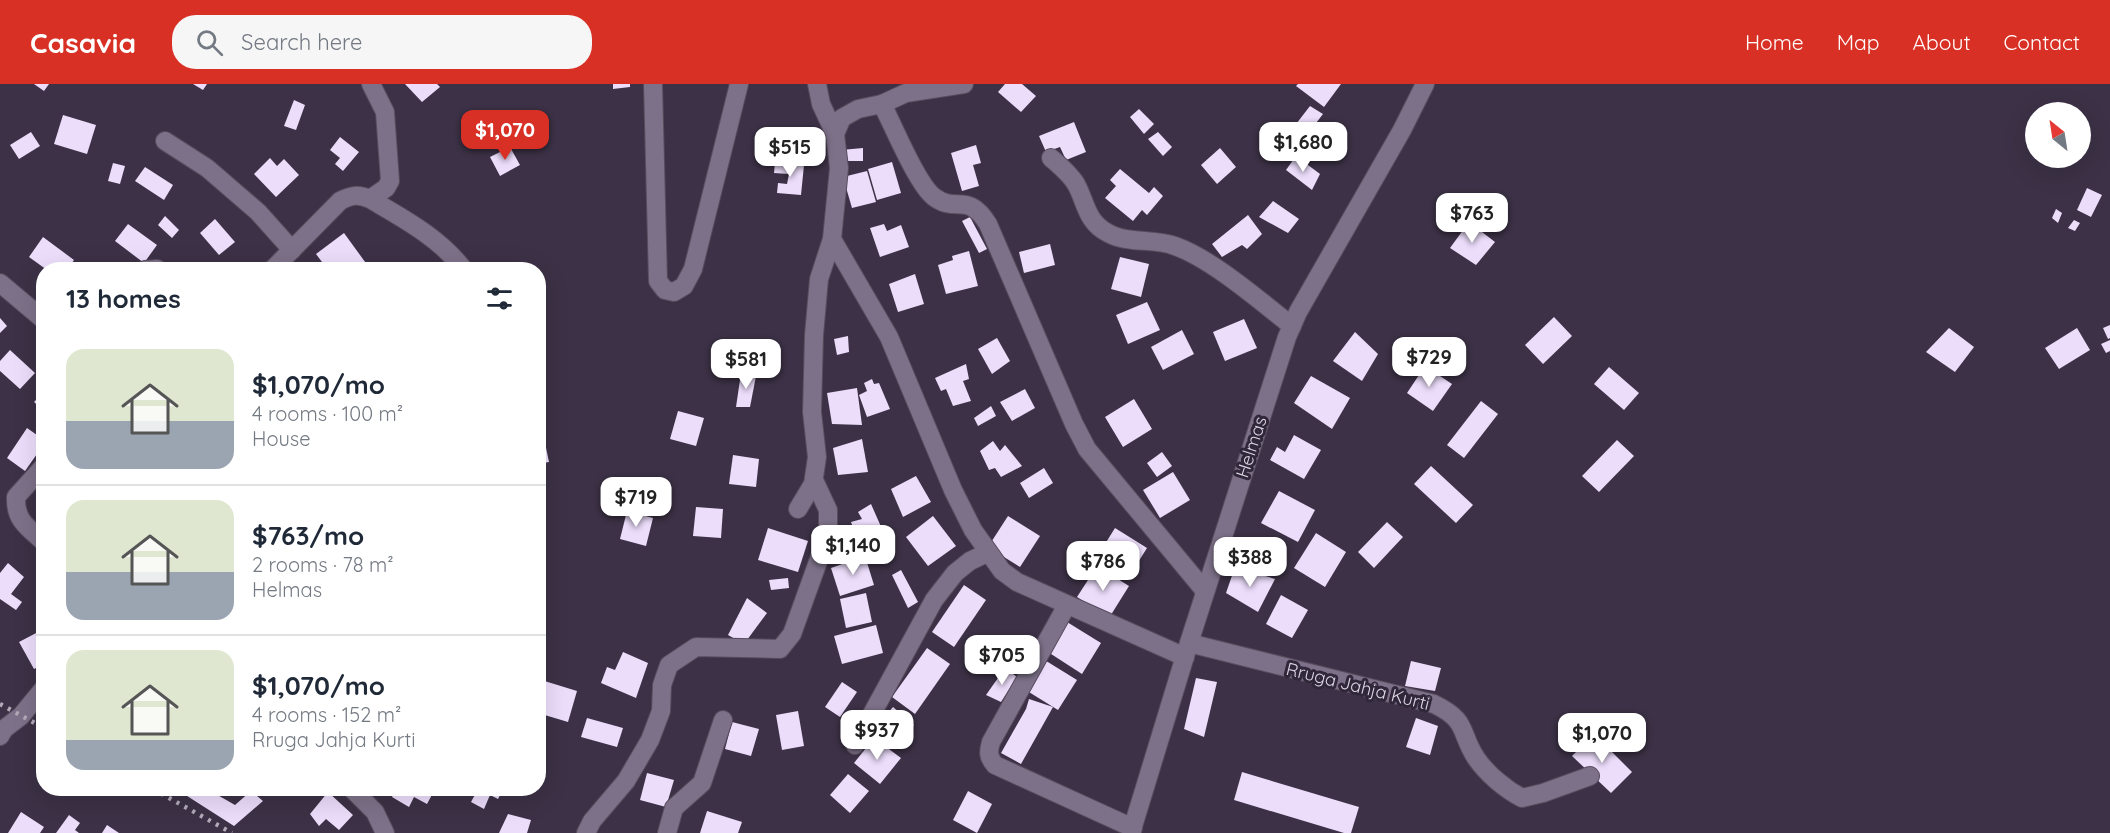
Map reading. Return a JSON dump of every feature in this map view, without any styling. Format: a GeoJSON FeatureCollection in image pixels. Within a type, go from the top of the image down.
{"type":"FeatureCollection","features":[{"type":"Feature","properties":{"kind":"street"},"geometry":{"type":"LineString","coordinates":[[370,199],[386,188],[390,181],[385,112],[371,84]]}},
{"type":"Feature","properties":{"kind":"street"},"geometry":{"type":"LineString","coordinates":[[654,84],[658,281],[665,290],[674,292],[684,286],[693,269],[739,84]]}},
{"type":"Feature","properties":{"kind":"street"},"geometry":{"type":"LineString","coordinates":[[798,509],[814,480],[817,457],[812,412],[814,335],[819,279],[832,239],[839,168],[835,134],[821,104],[817,84]]}},
{"type":"Feature","properties":{"kind":"street"},"geometry":{"type":"LineString","coordinates":[[835,134],[842,118],[858,109],[882,104],[906,93],[964,84]]}},
{"type":"Feature","properties":{"kind":"street","name":"Helmas"},"geometry":{"type":"LineString","coordinates":[[1132,830],[1205,591],[1292,326],[1402,130],[1425,84]]}},
{"type":"Feature","properties":{"kind":"street"},"geometry":{"type":"LineString","coordinates":[[882,104],[922,185],[933,196],[945,203],[971,205],[985,219],[1087,449],[1205,591]]}},
{"type":"Feature","properties":{"kind":"street"},"geometry":{"type":"LineString","coordinates":[[165,141],[207,168],[241,197],[258,212],[292,250]]}},
{"type":"Feature","properties":{"kind":"street"},"geometry":{"type":"LineString","coordinates":[[1051,158],[1068,173],[1095,223],[1108,233],[1172,245],[1192,253],[1249,292],[1292,326]]}},
{"type":"Feature","properties":{"kind":"street"},"geometry":{"type":"LineString","coordinates":[[280,262],[340,201],[350,196],[360,195],[431,237],[458,262]]}},
{"type":"Feature","properties":{"kind":"street"},"geometry":{"type":"LineString","coordinates":[[832,239],[889,337],[953,490],[973,530],[987,553],[1002,571],[1017,582],[1067,605],[1187,650]]}},
{"type":"Feature","properties":{"kind":"street"},"geometry":{"type":"LineString","coordinates":[[0,283],[36,313]]}},
{"type":"Feature","properties":{"kind":"street"},"geometry":{"type":"LineString","coordinates":[[36,475],[16,497],[15,509],[21,520],[36,534]]}},
{"type":"Feature","properties":{"kind":"street"},"geometry":{"type":"LineString","coordinates":[[586,833],[592,821],[626,781],[650,740],[661,711],[663,685],[669,665],[696,647],[780,649],[792,634],[828,534],[828,510],[814,480]]}},
{"type":"Feature","properties":{"kind":"street"},"geometry":{"type":"LineString","coordinates":[[855,745],[934,600],[955,573],[970,561],[987,553]]}},
{"type":"Feature","properties":{"kind":"street"},"geometry":{"type":"LineString","coordinates":[[1067,605],[991,742],[988,752],[990,760],[995,765],[1132,830]]}},
{"type":"Feature","properties":{"kind":"street","name":"Rruga Jahja Kurti"},"geometry":{"type":"LineString","coordinates":[[1187,650],[1434,704],[1448,711],[1461,724],[1476,758],[1506,790],[1522,798],[1590,776]]}},
{"type":"Feature","properties":{"kind":"street"},"geometry":{"type":"LineString","coordinates":[[0,736],[4,729],[21,716],[36,698]]}},
{"type":"Feature","properties":{"kind":"street"},"geometry":{"type":"LineString","coordinates":[[668,833],[674,808],[702,783],[723,720]]}},
{"type":"Feature","properties":{"kind":"street"},"geometry":{"type":"LineString","coordinates":[[359,796],[375,812],[385,833]]}},
{"type":"Feature","properties":{"kind":"building"},"geometry":{"type":"Polygon","coordinates":[[[34,84],[49,84],[44,91],[34,84]]]}},
{"type":"Feature","properties":{"kind":"building"},"geometry":{"type":"Polygon","coordinates":[[[193,84],[207,84],[203,90],[193,84]]]}},
{"type":"Feature","properties":{"kind":"building"},"geometry":{"type":"Polygon","coordinates":[[[405,84],[437,84],[440,87],[422,102],[405,84]]]}},
{"type":"Feature","properties":{"kind":"building"},"geometry":{"type":"Polygon","coordinates":[[[613,84],[630,84],[630,87],[613,89],[613,84]]]}},
{"type":"Feature","properties":{"kind":"building"},"geometry":{"type":"Polygon","coordinates":[[[1005,84],[1022,84],[1036,96],[1021,112],[998,92],[1005,84]]]}},
{"type":"Feature","properties":{"kind":"building"},"geometry":{"type":"Polygon","coordinates":[[[1298,84],[1341,84],[1324,107],[1296,86],[1298,84]]]}},
{"type":"Feature","properties":{"kind":"building"},"geometry":{"type":"Polygon","coordinates":[[[294,100],[305,105],[296,130],[284,126],[294,100]]]}},
{"type":"Feature","properties":{"kind":"building"},"geometry":{"type":"Polygon","coordinates":[[[1310,106],[1323,114],[1313,127],[1320,131],[1313,141],[1293,128],[1310,106]]]}},
{"type":"Feature","properties":{"kind":"building"},"geometry":{"type":"Polygon","coordinates":[[[1139,109],[1154,124],[1144,134],[1130,117],[1139,109]]]}},
{"type":"Feature","properties":{"kind":"building"},"geometry":{"type":"Polygon","coordinates":[[[63,115],[96,125],[87,154],[54,144],[63,115]]]}},
{"type":"Feature","properties":{"kind":"building"},"geometry":{"type":"Polygon","coordinates":[[[1074,122],[1086,152],[1066,160],[1060,147],[1046,152],[1039,136],[1074,122]]]}},
{"type":"Feature","properties":{"kind":"building"},"geometry":{"type":"Polygon","coordinates":[[[31,132],[40,146],[19,159],[10,145],[31,132]]]}},
{"type":"Feature","properties":{"kind":"building"},"geometry":{"type":"Polygon","coordinates":[[[1158,132],[1172,147],[1163,156],[1148,139],[1158,132]]]}},
{"type":"Feature","properties":{"kind":"building"},"geometry":{"type":"Polygon","coordinates":[[[340,137],[359,152],[343,171],[335,164],[340,158],[330,150],[340,137]]]}},
{"type":"Feature","properties":{"kind":"building"},"geometry":{"type":"Polygon","coordinates":[[[976,145],[981,163],[973,165],[979,186],[962,191],[951,153],[976,145]]]}},
{"type":"Feature","properties":{"kind":"building"},"geometry":{"type":"Polygon","coordinates":[[[510,147],[520,165],[500,176],[490,157],[510,147]]]}},
{"type":"Feature","properties":{"kind":"building"},"geometry":{"type":"Polygon","coordinates":[[[863,148],[863,161],[842,161],[841,150],[863,148]]]}},
{"type":"Feature","properties":{"kind":"building"},"geometry":{"type":"Polygon","coordinates":[[[1220,148],[1236,167],[1217,184],[1201,165],[1220,148]]]}},
{"type":"Feature","properties":{"kind":"building"},"geometry":{"type":"Polygon","coordinates":[[[1296,156],[1320,174],[1312,190],[1286,170],[1296,156]]]}},
{"type":"Feature","properties":{"kind":"building"},"geometry":{"type":"Polygon","coordinates":[[[270,158],[277,166],[284,159],[299,175],[276,197],[254,174],[270,158]]]}},
{"type":"Feature","properties":{"kind":"building"},"geometry":{"type":"Polygon","coordinates":[[[775,162],[804,165],[801,195],[777,193],[778,183],[787,184],[789,174],[774,173],[775,162]]]}},
{"type":"Feature","properties":{"kind":"building"},"geometry":{"type":"Polygon","coordinates":[[[892,162],[901,193],[877,200],[868,169],[892,162]]]}},
{"type":"Feature","properties":{"kind":"building"},"geometry":{"type":"Polygon","coordinates":[[[113,163],[125,166],[120,184],[108,181],[113,163]]]}},
{"type":"Feature","properties":{"kind":"building"},"geometry":{"type":"Polygon","coordinates":[[[145,167],[173,185],[164,200],[135,181],[145,167]]]}},
{"type":"Feature","properties":{"kind":"building"},"geometry":{"type":"Polygon","coordinates":[[[1120,169],[1149,193],[1154,187],[1163,196],[1147,215],[1142,210],[1133,221],[1105,198],[1116,186],[1110,180],[1120,169]]]}},
{"type":"Feature","properties":{"kind":"building"},"geometry":{"type":"Polygon","coordinates":[[[867,171],[876,202],[852,208],[843,177],[867,171]]]}},
{"type":"Feature","properties":{"kind":"building"},"geometry":{"type":"Polygon","coordinates":[[[2087,188],[2102,195],[2091,217],[2077,210],[2087,188]]]}},
{"type":"Feature","properties":{"kind":"building"},"geometry":{"type":"Polygon","coordinates":[[[1273,201],[1299,219],[1288,233],[1259,217],[1273,201]]]}},
{"type":"Feature","properties":{"kind":"building"},"geometry":{"type":"Polygon","coordinates":[[[2056,209],[2062,213],[2058,223],[2052,218],[2056,209]]]}},
{"type":"Feature","properties":{"kind":"building"},"geometry":{"type":"Polygon","coordinates":[[[1248,215],[1262,234],[1247,249],[1242,245],[1222,257],[1212,244],[1248,215]]]}},
{"type":"Feature","properties":{"kind":"building"},"geometry":{"type":"Polygon","coordinates":[[[165,216],[179,230],[172,238],[158,225],[165,216]]]}},
{"type":"Feature","properties":{"kind":"building"},"geometry":{"type":"Polygon","coordinates":[[[970,217],[987,249],[979,253],[962,221],[970,217]]]}},
{"type":"Feature","properties":{"kind":"building"},"geometry":{"type":"Polygon","coordinates":[[[215,219],[235,242],[219,255],[200,233],[215,219]]]}},
{"type":"Feature","properties":{"kind":"building"},"geometry":{"type":"Polygon","coordinates":[[[2074,220],[2080,223],[2075,231],[2068,228],[2074,220]]]}},
{"type":"Feature","properties":{"kind":"building"},"geometry":{"type":"Polygon","coordinates":[[[1469,222],[1495,242],[1476,265],[1450,248],[1469,222]]]}},
{"type":"Feature","properties":{"kind":"building"},"geometry":{"type":"Polygon","coordinates":[[[128,224],[157,245],[143,262],[115,241],[128,224]]]}},
{"type":"Feature","properties":{"kind":"building"},"geometry":{"type":"Polygon","coordinates":[[[884,224],[887,231],[901,225],[909,247],[880,257],[870,228],[884,224]]]}},
{"type":"Feature","properties":{"kind":"building"},"geometry":{"type":"Polygon","coordinates":[[[344,233],[365,262],[322,262],[316,254],[344,233]]]}},
{"type":"Feature","properties":{"kind":"building"},"geometry":{"type":"Polygon","coordinates":[[[43,237],[74,260],[73,262],[36,262],[29,257],[43,237]]]}},
{"type":"Feature","properties":{"kind":"building"},"geometry":{"type":"Polygon","coordinates":[[[1050,244],[1055,265],[1024,273],[1019,252],[1050,244]]]}},
{"type":"Feature","properties":{"kind":"building"},"geometry":{"type":"Polygon","coordinates":[[[969,251],[978,286],[946,294],[938,265],[953,260],[952,256],[969,251]]]}},
{"type":"Feature","properties":{"kind":"building"},"geometry":{"type":"Polygon","coordinates":[[[1120,257],[1149,264],[1141,297],[1111,289],[1120,257]]]}},
{"type":"Feature","properties":{"kind":"building"},"geometry":{"type":"Polygon","coordinates":[[[915,274],[924,304],[898,312],[889,284],[915,274]]]}},
{"type":"Feature","properties":{"kind":"building"},"geometry":{"type":"Polygon","coordinates":[[[1147,302],[1160,330],[1128,344],[1116,315],[1147,302]]]}},
{"type":"Feature","properties":{"kind":"building"},"geometry":{"type":"Polygon","coordinates":[[[1554,317],[1572,336],[1543,364],[1525,345],[1554,317]]]}},
{"type":"Feature","properties":{"kind":"building"},"geometry":{"type":"Polygon","coordinates":[[[0,318],[7,326],[0,333],[0,318]]]}},
{"type":"Feature","properties":{"kind":"building"},"geometry":{"type":"Polygon","coordinates":[[[1244,319],[1257,348],[1225,361],[1213,332],[1244,319]]]}},
{"type":"Feature","properties":{"kind":"building"},"geometry":{"type":"Polygon","coordinates":[[[2110,325],[2110,338],[2108,339],[2103,328],[2110,325]]]}},
{"type":"Feature","properties":{"kind":"building"},"geometry":{"type":"Polygon","coordinates":[[[1949,328],[1974,347],[1955,372],[1926,352],[1949,328]]]}},
{"type":"Feature","properties":{"kind":"building"},"geometry":{"type":"Polygon","coordinates":[[[2077,328],[2090,350],[2059,369],[2045,348],[2077,328]]]}},
{"type":"Feature","properties":{"kind":"building"},"geometry":{"type":"Polygon","coordinates":[[[1182,330],[1194,354],[1163,370],[1151,347],[1182,330]]]}},
{"type":"Feature","properties":{"kind":"building"},"geometry":{"type":"Polygon","coordinates":[[[1355,332],[1378,354],[1362,381],[1333,361],[1355,332]]]}},
{"type":"Feature","properties":{"kind":"building"},"geometry":{"type":"Polygon","coordinates":[[[848,336],[849,352],[837,355],[834,339],[848,336]]]}},
{"type":"Feature","properties":{"kind":"building"},"geometry":{"type":"Polygon","coordinates":[[[997,338],[1010,361],[992,374],[978,349],[997,338]]]}},
{"type":"Feature","properties":{"kind":"building"},"geometry":{"type":"Polygon","coordinates":[[[2110,340],[2110,351],[2106,353],[2101,344],[2110,340]]]}},
{"type":"Feature","properties":{"kind":"building"},"geometry":{"type":"Polygon","coordinates":[[[10,350],[35,373],[20,389],[0,371],[0,361],[10,350]]]}},
{"type":"Feature","properties":{"kind":"building"},"geometry":{"type":"Polygon","coordinates":[[[966,364],[969,379],[963,381],[971,401],[953,406],[946,389],[941,391],[935,378],[966,364]]]}},
{"type":"Feature","properties":{"kind":"building"},"geometry":{"type":"Polygon","coordinates":[[[1425,366],[1452,384],[1433,411],[1407,393],[1425,366]]]}},
{"type":"Feature","properties":{"kind":"building"},"geometry":{"type":"Polygon","coordinates":[[[1609,367],[1639,393],[1624,410],[1594,384],[1609,367]]]}},
{"type":"Feature","properties":{"kind":"building"},"geometry":{"type":"Polygon","coordinates":[[[741,373],[756,376],[750,407],[736,407],[741,373]]]}},
{"type":"Feature","properties":{"kind":"building"},"geometry":{"type":"Polygon","coordinates":[[[1311,376],[1350,398],[1332,429],[1294,403],[1311,376]]]}},
{"type":"Feature","properties":{"kind":"building"},"geometry":{"type":"Polygon","coordinates":[[[872,379],[874,384],[879,383],[890,409],[867,417],[859,395],[867,391],[864,383],[872,379]]]}},
{"type":"Feature","properties":{"kind":"building"},"geometry":{"type":"Polygon","coordinates":[[[857,388],[862,425],[832,424],[827,393],[857,388]]]}},
{"type":"Feature","properties":{"kind":"building"},"geometry":{"type":"Polygon","coordinates":[[[1025,389],[1035,408],[1012,421],[1000,402],[1025,389]]]}},
{"type":"Feature","properties":{"kind":"building"},"geometry":{"type":"Polygon","coordinates":[[[1134,399],[1152,429],[1123,447],[1105,417],[1134,399]]]}},
{"type":"Feature","properties":{"kind":"building"},"geometry":{"type":"Polygon","coordinates":[[[1481,401],[1498,414],[1464,458],[1447,445],[1481,401]]]}},
{"type":"Feature","properties":{"kind":"building"},"geometry":{"type":"Polygon","coordinates":[[[991,406],[996,416],[978,426],[974,418],[991,406]]]}},
{"type":"Feature","properties":{"kind":"building"},"geometry":{"type":"Polygon","coordinates":[[[678,411],[704,418],[696,446],[670,439],[678,411]]]}},
{"type":"Feature","properties":{"kind":"building"},"geometry":{"type":"Polygon","coordinates":[[[27,428],[36,434],[36,455],[25,471],[7,458],[27,428]]]}},
{"type":"Feature","properties":{"kind":"building"},"geometry":{"type":"Polygon","coordinates":[[[1294,435],[1321,450],[1304,479],[1270,460],[1277,447],[1285,452],[1294,435]]]}},
{"type":"Feature","properties":{"kind":"building"},"geometry":{"type":"Polygon","coordinates":[[[862,439],[868,472],[838,475],[833,448],[862,439]]]}},
{"type":"Feature","properties":{"kind":"building"},"geometry":{"type":"Polygon","coordinates":[[[1617,440],[1634,456],[1599,492],[1582,476],[1617,440]]]}},
{"type":"Feature","properties":{"kind":"building"},"geometry":{"type":"Polygon","coordinates":[[[993,441],[1000,451],[1005,445],[1022,466],[1001,477],[995,468],[989,470],[980,451],[993,441]]]}},
{"type":"Feature","properties":{"kind":"building"},"geometry":{"type":"Polygon","coordinates":[[[1162,452],[1172,466],[1157,477],[1147,463],[1162,452]]]}},
{"type":"Feature","properties":{"kind":"building"},"geometry":{"type":"Polygon","coordinates":[[[733,455],[759,459],[756,487],[729,484],[733,455]]]}},
{"type":"Feature","properties":{"kind":"building"},"geometry":{"type":"Polygon","coordinates":[[[1431,466],[1473,505],[1456,523],[1414,484],[1431,466]]]}},
{"type":"Feature","properties":{"kind":"building"},"geometry":{"type":"Polygon","coordinates":[[[1044,468],[1053,483],[1029,498],[1020,483],[1044,468]]]}},
{"type":"Feature","properties":{"kind":"building"},"geometry":{"type":"Polygon","coordinates":[[[1173,472],[1190,500],[1160,518],[1143,490],[1173,472]]]}},
{"type":"Feature","properties":{"kind":"building"},"geometry":{"type":"Polygon","coordinates":[[[916,476],[931,502],[903,517],[891,489],[916,476]]]}},
{"type":"Feature","properties":{"kind":"building"},"geometry":{"type":"Polygon","coordinates":[[[1279,491],[1315,510],[1298,542],[1261,523],[1279,491]]]}},
{"type":"Feature","properties":{"kind":"building"},"geometry":{"type":"Polygon","coordinates":[[[871,504],[886,538],[875,544],[868,529],[855,533],[851,522],[862,519],[858,512],[871,504]]]}},
{"type":"Feature","properties":{"kind":"building"},"geometry":{"type":"Polygon","coordinates":[[[696,507],[723,509],[721,538],[693,536],[696,507]]]}},
{"type":"Feature","properties":{"kind":"building"},"geometry":{"type":"Polygon","coordinates":[[[627,511],[653,518],[646,546],[620,539],[627,511]]]}},
{"type":"Feature","properties":{"kind":"building"},"geometry":{"type":"Polygon","coordinates":[[[933,516],[956,546],[928,566],[906,537],[933,516]]]}},
{"type":"Feature","properties":{"kind":"building"},"geometry":{"type":"Polygon","coordinates":[[[1008,516],[1040,536],[1020,567],[988,547],[1008,516]]]}},
{"type":"Feature","properties":{"kind":"building"},"geometry":{"type":"Polygon","coordinates":[[[1387,522],[1403,537],[1374,568],[1358,552],[1387,522]]]}},
{"type":"Feature","properties":{"kind":"building"},"geometry":{"type":"Polygon","coordinates":[[[768,528],[808,541],[798,572],[758,560],[768,528]]]}},
{"type":"Feature","properties":{"kind":"building"},"geometry":{"type":"Polygon","coordinates":[[[1115,528],[1147,548],[1127,580],[1095,560],[1115,528]]]}},
{"type":"Feature","properties":{"kind":"building"},"geometry":{"type":"Polygon","coordinates":[[[1316,533],[1346,552],[1325,587],[1294,568],[1316,533]]]}},
{"type":"Feature","properties":{"kind":"building"},"geometry":{"type":"Polygon","coordinates":[[[865,556],[874,585],[840,596],[831,568],[865,556]]]}},
{"type":"Feature","properties":{"kind":"building"},"geometry":{"type":"Polygon","coordinates":[[[8,563],[24,577],[11,594],[22,602],[16,610],[0,599],[0,573],[8,563]]]}},
{"type":"Feature","properties":{"kind":"building"},"geometry":{"type":"Polygon","coordinates":[[[1097,566],[1129,586],[1109,618],[1077,597],[1097,566]]]}},
{"type":"Feature","properties":{"kind":"building"},"geometry":{"type":"Polygon","coordinates":[[[1235,567],[1275,579],[1258,612],[1226,593],[1235,567]]]}},
{"type":"Feature","properties":{"kind":"building"},"geometry":{"type":"Polygon","coordinates":[[[901,570],[918,602],[908,608],[892,575],[901,570]]]}},
{"type":"Feature","properties":{"kind":"building"},"geometry":{"type":"Polygon","coordinates":[[[788,578],[789,588],[771,590],[769,580],[788,578]]]}},
{"type":"Feature","properties":{"kind":"building"},"geometry":{"type":"Polygon","coordinates":[[[964,585],[986,600],[954,647],[932,632],[964,585]]]}},
{"type":"Feature","properties":{"kind":"building"},"geometry":{"type":"Polygon","coordinates":[[[866,593],[872,622],[846,628],[840,599],[866,593]]]}},
{"type":"Feature","properties":{"kind":"building"},"geometry":{"type":"Polygon","coordinates":[[[1281,595],[1308,610],[1292,638],[1266,624],[1281,595]]]}},
{"type":"Feature","properties":{"kind":"building"},"geometry":{"type":"Polygon","coordinates":[[[747,598],[767,613],[744,644],[728,635],[747,598]]]}},
{"type":"Feature","properties":{"kind":"building"},"geometry":{"type":"Polygon","coordinates":[[[1067,622],[1101,643],[1082,674],[1048,652],[1067,622]]]}},
{"type":"Feature","properties":{"kind":"building"},"geometry":{"type":"Polygon","coordinates":[[[876,625],[883,653],[842,664],[834,636],[876,625]]]}},
{"type":"Feature","properties":{"kind":"building"},"geometry":{"type":"Polygon","coordinates":[[[36,633],[36,668],[34,669],[19,642],[36,633]]]}},
{"type":"Feature","properties":{"kind":"building"},"geometry":{"type":"Polygon","coordinates":[[[927,648],[950,664],[915,714],[892,697],[927,648]]]}},
{"type":"Feature","properties":{"kind":"building"},"geometry":{"type":"Polygon","coordinates":[[[623,652],[648,663],[636,698],[601,683],[607,667],[615,670],[623,652]]]}},
{"type":"Feature","properties":{"kind":"building"},"geometry":{"type":"Polygon","coordinates":[[[1043,659],[1077,680],[1058,710],[1024,689],[1043,659]]]}},
{"type":"Feature","properties":{"kind":"building"},"geometry":{"type":"Polygon","coordinates":[[[1411,661],[1441,668],[1435,691],[1405,686],[1411,661]]]}},
{"type":"Feature","properties":{"kind":"building"},"geometry":{"type":"Polygon","coordinates":[[[1005,668],[1017,677],[1001,702],[986,695],[1005,668]]]}},
{"type":"Feature","properties":{"kind":"building"},"geometry":{"type":"Polygon","coordinates":[[[1196,678],[1217,682],[1204,737],[1184,729],[1196,678]]]}},
{"type":"Feature","properties":{"kind":"building"},"geometry":{"type":"Polygon","coordinates":[[[546,681],[577,691],[568,722],[546,715],[546,681]]]}},
{"type":"Feature","properties":{"kind":"building"},"geometry":{"type":"Polygon","coordinates":[[[842,682],[857,692],[840,717],[825,707],[842,682]]]}},
{"type":"Feature","properties":{"kind":"building"},"geometry":{"type":"Polygon","coordinates":[[[1029,699],[1053,707],[1021,764],[1001,753],[1026,709],[1029,699]]]}},
{"type":"Feature","properties":{"kind":"building"},"geometry":{"type":"Polygon","coordinates":[[[893,707],[914,725],[895,747],[874,729],[893,707]]]}},
{"type":"Feature","properties":{"kind":"building"},"geometry":{"type":"Polygon","coordinates":[[[798,711],[804,746],[782,750],[776,715],[798,711]]]}},
{"type":"Feature","properties":{"kind":"building"},"geometry":{"type":"Polygon","coordinates":[[[587,718],[623,728],[617,747],[581,737],[587,718]]]}},
{"type":"Feature","properties":{"kind":"building"},"geometry":{"type":"Polygon","coordinates":[[[1416,718],[1438,726],[1430,755],[1406,747],[1416,718]]]}},
{"type":"Feature","properties":{"kind":"building"},"geometry":{"type":"Polygon","coordinates":[[[732,722],[759,729],[751,756],[725,749],[732,722]]]}},
{"type":"Feature","properties":{"kind":"building"},"geometry":{"type":"Polygon","coordinates":[[[1594,734],[1632,772],[1611,793],[1572,756],[1594,734]]]}},
{"type":"Feature","properties":{"kind":"building"},"geometry":{"type":"Polygon","coordinates":[[[874,738],[901,758],[880,784],[854,763],[874,738]]]}},
{"type":"Feature","properties":{"kind":"building"},"geometry":{"type":"Polygon","coordinates":[[[1242,772],[1359,807],[1351,833],[1344,833],[1234,800],[1242,772]]]}},
{"type":"Feature","properties":{"kind":"building"},"geometry":{"type":"Polygon","coordinates":[[[647,773],[674,780],[666,807],[640,800],[647,773]]]}},
{"type":"Feature","properties":{"kind":"building"},"geometry":{"type":"Polygon","coordinates":[[[848,774],[869,791],[850,813],[830,795],[848,774]]]}},
{"type":"Feature","properties":{"kind":"building"},"geometry":{"type":"Polygon","coordinates":[[[968,791],[992,804],[977,833],[953,820],[968,791]]]}},
{"type":"Feature","properties":{"kind":"building"},"geometry":{"type":"Polygon","coordinates":[[[187,796],[219,796],[235,805],[245,796],[257,796],[263,801],[234,826],[187,796]]]}},
{"type":"Feature","properties":{"kind":"building"},"geometry":{"type":"Polygon","coordinates":[[[325,796],[332,796],[353,815],[339,830],[326,819],[319,826],[310,814],[325,796]]]}},
{"type":"Feature","properties":{"kind":"building"},"geometry":{"type":"Polygon","coordinates":[[[431,796],[427,804],[414,797],[409,807],[392,797],[431,796]]]}},
{"type":"Feature","properties":{"kind":"building"},"geometry":{"type":"Polygon","coordinates":[[[474,796],[490,796],[484,809],[471,802],[474,796]]]}},
{"type":"Feature","properties":{"kind":"building"},"geometry":{"type":"Polygon","coordinates":[[[707,811],[742,822],[738,833],[700,833],[707,811]]]}},
{"type":"Feature","properties":{"kind":"building"},"geometry":{"type":"Polygon","coordinates":[[[21,812],[44,827],[40,833],[8,833],[21,812]]]}},
{"type":"Feature","properties":{"kind":"building"},"geometry":{"type":"Polygon","coordinates":[[[508,814],[531,820],[527,833],[499,833],[508,814]]]}},
{"type":"Feature","properties":{"kind":"building"},"geometry":{"type":"Polygon","coordinates":[[[69,815],[80,823],[75,830],[79,833],[56,833],[69,815]]]}},
{"type":"Feature","properties":{"kind":"building"},"geometry":{"type":"Polygon","coordinates":[[[107,825],[119,833],[102,833],[107,825]]]}},
{"type":"Feature","properties":{"kind":"railway"},"geometry":{"type":"LineString","coordinates":[[0,704],[36,724]]}},
{"type":"Feature","properties":{"kind":"railway"},"geometry":{"type":"LineString","coordinates":[[166,796],[232,833]]}}]}
